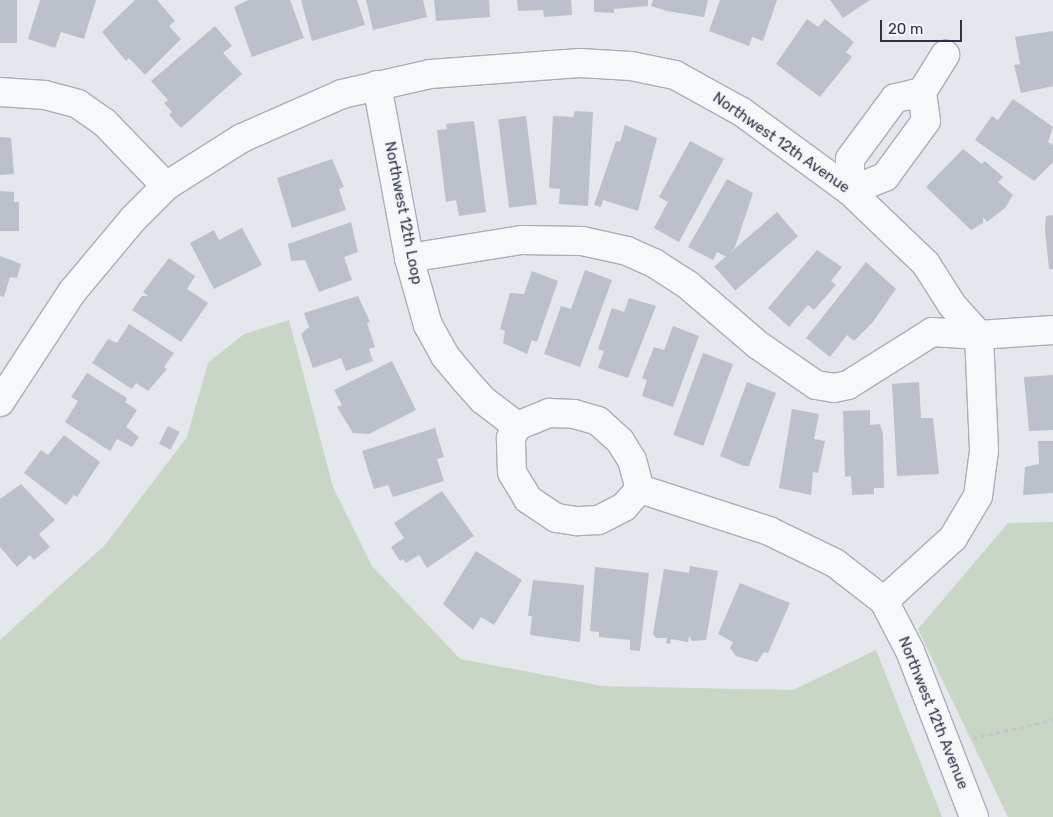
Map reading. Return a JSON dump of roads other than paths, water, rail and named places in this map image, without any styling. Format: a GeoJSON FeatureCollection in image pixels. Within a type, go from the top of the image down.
{"type":"FeatureCollection","features":[{"type":"Feature","properties":{"kind":"street"},"geometry":{"type":"LineString","coordinates":[[922,92],[895,98],[850,159],[850,191],[885,177],[920,129],[926,120],[922,92],[945,55]]}},
{"type":"Feature","properties":{"kind":"street","name":"Northwest 12th Avenue"},"geometry":{"type":"LineString","coordinates":[[0,402],[72,292],[101,254],[166,186],[242,138],[302,109],[378,85],[430,74],[580,64],[652,69],[675,75],[717,96],[850,191],[926,264],[952,305],[979,335]]}},
{"type":"Feature","properties":{"kind":"street","name":"Northwest 12th Loop"},"geometry":{"type":"LineString","coordinates":[[378,85],[409,258],[428,325],[445,356],[483,400],[518,426]]}},
{"type":"Feature","properties":{"kind":"street"},"geometry":{"type":"LineString","coordinates":[[0,92],[45,95],[78,104],[104,122],[166,186]]}},
{"type":"Feature","properties":{"kind":"street"},"geometry":{"type":"LineString","coordinates":[[409,258],[522,240],[575,240],[626,251],[654,263],[688,285],[758,345],[816,385],[834,388],[848,385],[932,332],[979,335],[1053,330]]}},
{"type":"Feature","properties":{"kind":"street"},"geometry":{"type":"LineString","coordinates":[[640,489],[770,531],[835,563],[884,601],[953,538],[978,496],[984,451],[979,335]]}},
{"type":"Feature","properties":{"kind":"street"},"geometry":{"type":"LineString","coordinates":[[549,413],[574,414],[598,422],[620,441],[632,460],[640,489],[624,507],[598,520],[556,518],[528,499],[516,483],[509,449],[518,426],[549,413]]}},
{"type":"Feature","properties":{"kind":"street","name":"Northwest 12th Avenue"},"geometry":{"type":"LineString","coordinates":[[884,601],[910,650],[974,817]]}}]}
